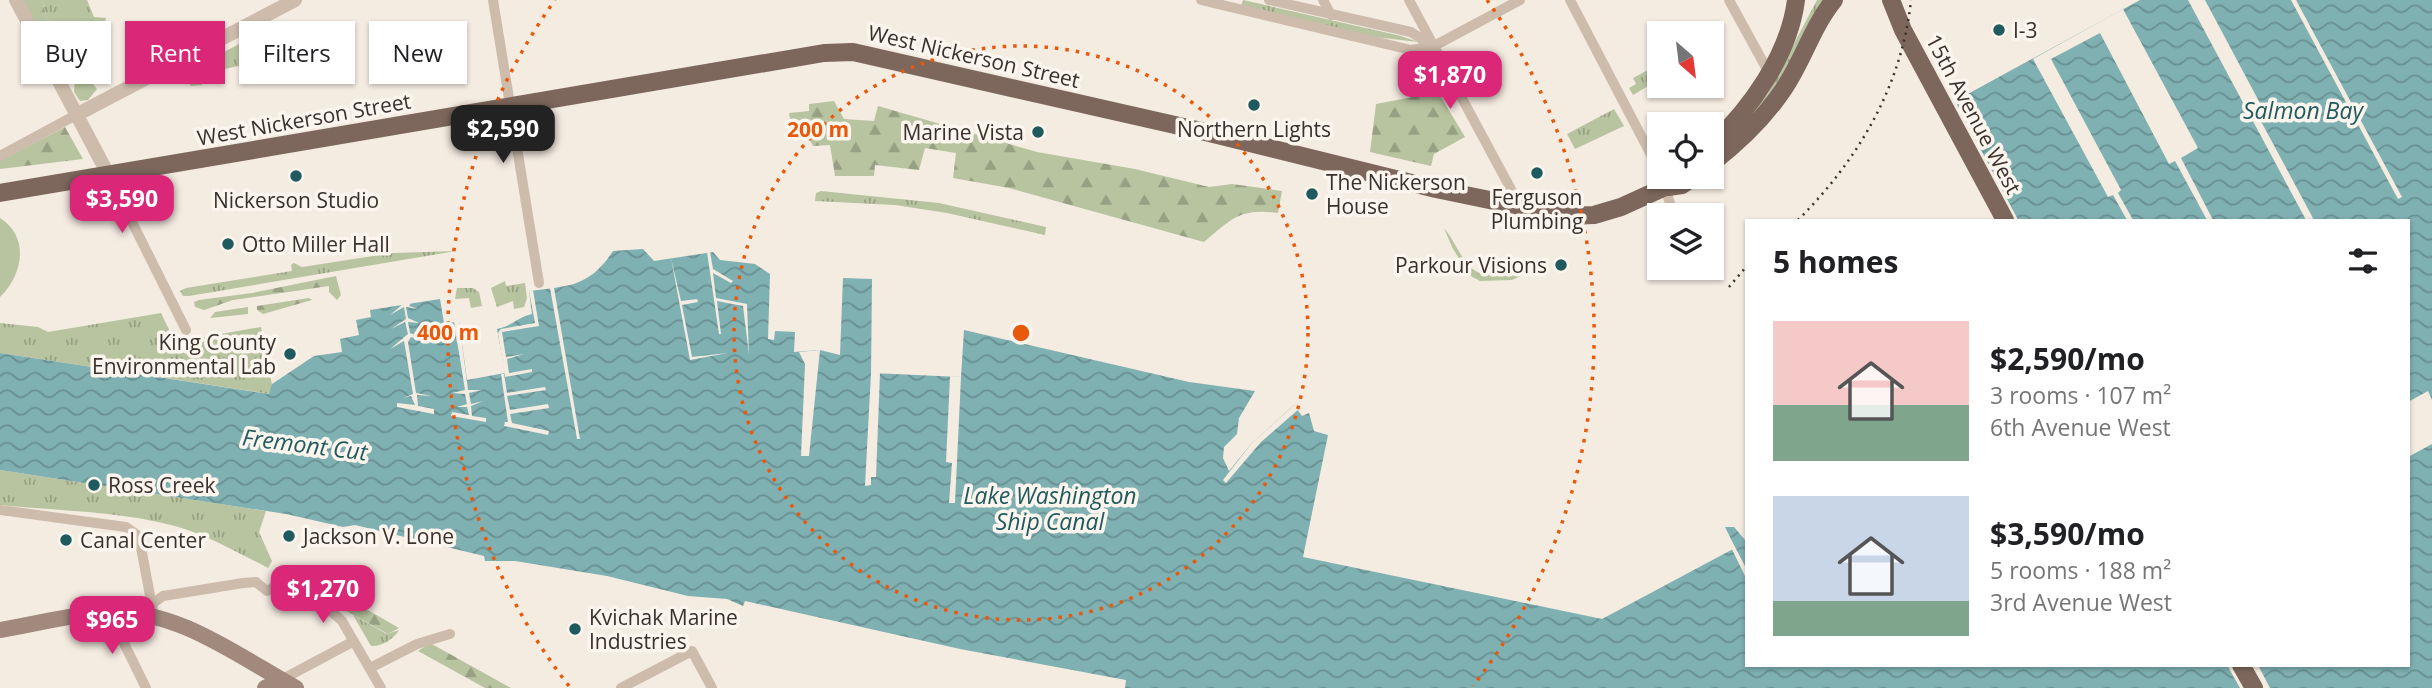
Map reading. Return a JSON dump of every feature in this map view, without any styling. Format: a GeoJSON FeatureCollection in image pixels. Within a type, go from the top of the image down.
{"type":"FeatureCollection","features":[{"type":"Feature","properties":{"kind":"main road"},"geometry":{"type":"LineString","coordinates":[[1724,131],[1769,74],[1788,33],[1796,0]]}},
{"type":"Feature","properties":{"kind":"main road"},"geometry":{"type":"LineString","coordinates":[[1724,152],[1756,124],[1784,88],[1822,14],[1834,0]]}},
{"type":"Feature","properties":{"kind":"main road","name":"15th Avenue West"},"geometry":{"type":"LineString","coordinates":[[1883,0],[1903,30],[2004,219]]}},
{"type":"Feature","properties":{"kind":"main road","name":"15th Avenue West"},"geometry":{"type":"LineString","coordinates":[[1891,0],[1903,30]]}},
{"type":"Feature","properties":{"kind":"main road","name":"West Nickerson Street"},"geometry":{"type":"LineString","coordinates":[[0,193],[824,53],[853,52],[1520,206],[1581,216],[1621,207],[1655,189]]}},
{"type":"Feature","properties":{"kind":"main road"},"geometry":{"type":"LineString","coordinates":[[0,630],[109,612],[153,610],[296,688]]}},
{"type":"Feature","properties":{"kind":"main road"},"geometry":{"type":"LineString","coordinates":[[2242,667],[2254,688]]}},
{"type":"Feature","properties":{"kind":"main road"},"geometry":{"type":"LineString","coordinates":[[265,688],[281,680]]}},
{"type":"Feature","properties":{"kind":"street"},"geometry":{"type":"LineString","coordinates":[[16,0],[186,330]]}},
{"type":"Feature","properties":{"kind":"street"},"geometry":{"type":"LineString","coordinates":[[0,156],[295,0]]}},
{"type":"Feature","properties":{"kind":"street"},"geometry":{"type":"LineString","coordinates":[[493,0],[539,283]]}},
{"type":"Feature","properties":{"kind":"street"},"geometry":{"type":"LineString","coordinates":[[1200,0],[1411,50],[1434,46],[1520,0]]}},
{"type":"Feature","properties":{"kind":"street"},"geometry":{"type":"LineString","coordinates":[[1269,0],[1411,32],[1434,46]]}},
{"type":"Feature","properties":{"kind":"street"},"geometry":{"type":"LineString","coordinates":[[1323,0],[1331,15]]}},
{"type":"Feature","properties":{"kind":"street"},"geometry":{"type":"LineString","coordinates":[[1409,0],[1520,206]]}},
{"type":"Feature","properties":{"kind":"street"},"geometry":{"type":"LineString","coordinates":[[1570,0],[1647,147]]}},
{"type":"Feature","properties":{"kind":"street"},"geometry":{"type":"LineString","coordinates":[[1729,0],[1769,74]]}},
{"type":"Feature","properties":{"kind":"street"},"geometry":{"type":"LineString","coordinates":[[0,510],[126,527],[133,531],[140,542],[153,610]]}},
{"type":"Feature","properties":{"kind":"street"},"geometry":{"type":"LineString","coordinates":[[153,610],[163,596],[256,582],[267,591],[284,576],[320,601],[342,621],[381,688]]}},
{"type":"Feature","properties":{"kind":"street"},"geometry":{"type":"LineString","coordinates":[[109,612],[146,688]]}},
{"type":"Feature","properties":{"kind":"street"},"geometry":{"type":"LineString","coordinates":[[370,668],[417,644],[450,634]]}},
{"type":"Feature","properties":{"kind":"street"},"geometry":{"type":"LineString","coordinates":[[281,680],[354,641]]}},
{"type":"Feature","properties":{"kind":"street"},"geometry":{"type":"LineString","coordinates":[[621,688],[692,651],[712,688]]}},
{"type":"Feature","properties":{"kind":"green space"},"geometry":{"type":"Polygon","coordinates":[[[17,0],[42,0],[49,21],[32,21],[17,0]]]}},
{"type":"Feature","properties":{"kind":"green space"},"geometry":{"type":"Polygon","coordinates":[[[42,0],[87,0],[94,17],[106,18],[105,21],[47,19],[42,0]]]}},
{"type":"Feature","properties":{"kind":"green space"},"geometry":{"type":"Polygon","coordinates":[[[1243,0],[1418,42],[1366,36],[1241,6],[1243,0]]]}},
{"type":"Feature","properties":{"kind":"green space"},"geometry":{"type":"Polygon","coordinates":[[[1817,0],[1828,0],[1784,81],[1734,135],[1768,93],[1817,0]]]}},
{"type":"Feature","properties":{"kind":"green space"},"geometry":{"type":"Polygon","coordinates":[[[239,44],[239,66],[225,69],[225,51],[239,44]]]}},
{"type":"Feature","properties":{"kind":"green space"},"geometry":{"type":"Polygon","coordinates":[[[1647,71],[1647,87],[1633,95],[1629,88],[1636,84],[1633,78],[1647,71]]]}},
{"type":"Feature","properties":{"kind":"green space"},"geometry":{"type":"Polygon","coordinates":[[[75,84],[93,84],[97,89],[88,100],[80,101],[74,92],[75,84]]]}},
{"type":"Feature","properties":{"kind":"green space"},"geometry":{"type":"Polygon","coordinates":[[[1438,92],[1465,137],[1434,154],[1431,166],[1370,152],[1376,104],[1438,92]]]}},
{"type":"Feature","properties":{"kind":"green space"},"geometry":{"type":"Polygon","coordinates":[[[834,101],[844,119],[874,121],[878,106],[1037,152],[1135,169],[1209,187],[1232,184],[1282,191],[1278,213],[1254,212],[1237,217],[1204,242],[1009,188],[953,178],[956,153],[925,148],[919,170],[875,165],[874,176],[835,176],[830,145],[813,146],[804,130],[792,131],[789,113],[809,111],[809,104],[834,101]]]}},
{"type":"Feature","properties":{"kind":"green space"},"geometry":{"type":"Polygon","coordinates":[[[1614,109],[1624,126],[1575,149],[1567,134],[1614,109]]]}},
{"type":"Feature","properties":{"kind":"green space"},"geometry":{"type":"Polygon","coordinates":[[[65,127],[83,159],[0,169],[0,161],[65,127]]]}},
{"type":"Feature","properties":{"kind":"green space"},"geometry":{"type":"Polygon","coordinates":[[[821,191],[939,203],[1046,227],[1045,235],[947,213],[895,205],[815,201],[816,193],[821,191]]]}},
{"type":"Feature","properties":{"kind":"green space"},"geometry":{"type":"Polygon","coordinates":[[[0,218],[16,235],[20,256],[14,278],[0,297],[0,218]]]}},
{"type":"Feature","properties":{"kind":"green space"},"geometry":{"type":"Polygon","coordinates":[[[1444,228],[1464,260],[1477,272],[1495,275],[1528,269],[1529,272],[1512,280],[1480,281],[1469,275],[1444,228]]]}},
{"type":"Feature","properties":{"kind":"green space"},"geometry":{"type":"Polygon","coordinates":[[[456,251],[189,296],[183,296],[180,291],[292,271],[291,265],[294,263],[302,267],[393,253],[456,251]]]}},
{"type":"Feature","properties":{"kind":"green space"},"geometry":{"type":"Polygon","coordinates":[[[336,276],[341,295],[337,300],[329,292],[329,286],[233,300],[204,310],[195,307],[194,302],[199,300],[252,293],[336,276]]]}},
{"type":"Feature","properties":{"kind":"green space"},"geometry":{"type":"Polygon","coordinates":[[[505,281],[506,286],[525,283],[527,298],[524,307],[514,309],[513,301],[497,307],[491,288],[505,281]]]}},
{"type":"Feature","properties":{"kind":"green space"},"geometry":{"type":"Polygon","coordinates":[[[457,288],[473,288],[479,292],[482,306],[471,308],[469,298],[455,299],[457,288]]]}},
{"type":"Feature","properties":{"kind":"green space"},"geometry":{"type":"Polygon","coordinates":[[[309,298],[312,300],[263,314],[257,310],[257,306],[309,298]]]}},
{"type":"Feature","properties":{"kind":"green space"},"geometry":{"type":"Polygon","coordinates":[[[248,307],[248,314],[210,318],[215,312],[248,307]]]}},
{"type":"Feature","properties":{"kind":"green space"},"geometry":{"type":"Polygon","coordinates":[[[161,313],[175,342],[261,327],[273,390],[270,394],[0,353],[0,323],[38,327],[48,332],[161,313]]]}},
{"type":"Feature","properties":{"kind":"green space"},"geometry":{"type":"Polygon","coordinates":[[[0,470],[266,511],[259,532],[272,561],[268,568],[199,534],[154,521],[110,514],[0,505],[0,470]]]}},
{"type":"Feature","properties":{"kind":"green space"},"geometry":{"type":"Polygon","coordinates":[[[299,574],[305,574],[399,628],[388,634],[299,585],[295,581],[299,574]]]}},
{"type":"Feature","properties":{"kind":"green space"},"geometry":{"type":"Polygon","coordinates":[[[353,615],[387,634],[399,630],[387,642],[371,646],[353,615]]]}},
{"type":"Feature","properties":{"kind":"green space"},"geometry":{"type":"Polygon","coordinates":[[[430,643],[511,688],[485,688],[418,651],[430,643]]]}},
{"type":"Feature","properties":{"kind":"water","name":"Lake Washington Ship Canal"},"geometry":{"type":"Polygon","coordinates":[[[2140,0],[2432,0],[2432,688],[1125,688],[1126,680],[960,649],[745,601],[743,606],[727,599],[688,596],[607,576],[515,561],[485,561],[484,556],[355,525],[343,527],[286,514],[0,470],[0,353],[269,394],[272,384],[314,356],[342,352],[340,339],[359,335],[356,320],[371,317],[370,310],[440,299],[444,323],[459,322],[467,380],[505,373],[497,329],[532,314],[529,291],[566,286],[586,279],[613,251],[643,249],[654,261],[713,252],[720,260],[755,264],[770,274],[768,339],[774,340],[775,331],[795,332],[794,352],[820,350],[840,355],[843,278],[872,279],[871,373],[961,377],[964,330],[1189,382],[1255,391],[1239,418],[1237,434],[1224,447],[1223,458],[1229,471],[1251,444],[1294,405],[1302,416],[1309,413],[1314,431],[1328,435],[1303,557],[1602,619],[1735,548],[1725,527],[1734,527],[1745,540],[1745,667],[2410,667],[2410,219],[2017,219],[1955,101],[2140,0]]]}},
{"type":"Feature","properties":{"kind":"pier"},"geometry":{"type":"Polygon","coordinates":[[[2188,0],[2205,0],[2262,107],[2256,112],[2313,219],[2305,219],[2188,0]]]}},
{"type":"Feature","properties":{"kind":"pier"},"geometry":{"type":"Polygon","coordinates":[[[2291,0],[2296,0],[2402,197],[2398,199],[2291,0]]]}},
{"type":"Feature","properties":{"kind":"pier"},"geometry":{"type":"Polygon","coordinates":[[[2123,9],[2198,148],[2181,158],[2212,219],[2206,219],[2175,161],[2169,164],[2100,33],[2051,59],[2121,190],[2118,193],[2132,219],[2126,219],[2113,195],[2108,197],[2033,59],[2123,9]]]}},
{"type":"Feature","properties":{"kind":"pier"},"geometry":{"type":"Polygon","coordinates":[[[1953,98],[2017,219],[2013,219],[1951,102],[1953,98]]]}},
{"type":"Feature","properties":{"kind":"pier"},"geometry":{"type":"Polygon","coordinates":[[[707,252],[710,252],[713,269],[733,281],[731,283],[713,273],[716,298],[747,304],[749,355],[743,306],[717,301],[719,334],[707,252]]]}},
{"type":"Feature","properties":{"kind":"pier"},"geometry":{"type":"Polygon","coordinates":[[[671,258],[681,301],[697,299],[698,302],[682,305],[692,357],[728,353],[690,360],[671,258]]]}},
{"type":"Feature","properties":{"kind":"pier"},"geometry":{"type":"Polygon","coordinates":[[[550,288],[554,288],[580,439],[577,439],[550,288]]]}},
{"type":"Feature","properties":{"kind":"pier"},"geometry":{"type":"Polygon","coordinates":[[[533,290],[539,326],[502,332],[506,357],[524,354],[507,359],[509,373],[532,369],[532,372],[505,377],[498,333],[501,329],[535,323],[529,291],[533,290]]]}},
{"type":"Feature","properties":{"kind":"pier"},"geometry":{"type":"Polygon","coordinates":[[[411,303],[409,306],[418,309],[406,307],[408,318],[419,323],[408,322],[410,333],[422,338],[421,341],[411,337],[408,342],[416,393],[432,396],[417,395],[418,406],[434,409],[434,414],[397,407],[397,403],[415,405],[411,396],[403,398],[413,394],[404,341],[390,349],[408,334],[405,322],[391,329],[406,319],[404,307],[390,315],[403,304],[411,303]]]}},
{"type":"Feature","properties":{"kind":"pier"},"geometry":{"type":"Polygon","coordinates":[[[454,322],[459,322],[468,390],[482,390],[469,393],[471,404],[483,401],[471,406],[472,416],[486,418],[486,422],[451,416],[452,412],[469,415],[467,407],[457,407],[467,404],[465,394],[452,393],[465,390],[454,322]]]}},
{"type":"Feature","properties":{"kind":"pier"},"geometry":{"type":"Polygon","coordinates":[[[820,350],[809,456],[801,456],[805,364],[799,352],[820,350]]]}},
{"type":"Feature","properties":{"kind":"pier"},"geometry":{"type":"Polygon","coordinates":[[[871,373],[880,373],[876,477],[871,477],[871,485],[865,486],[871,373]]]}},
{"type":"Feature","properties":{"kind":"pier"},"geometry":{"type":"Polygon","coordinates":[[[501,374],[504,374],[507,393],[545,387],[546,390],[507,396],[510,410],[548,404],[549,408],[510,414],[512,423],[549,431],[548,435],[504,426],[505,422],[508,422],[501,374]]]}},
{"type":"Feature","properties":{"kind":"pier"},"geometry":{"type":"Polygon","coordinates":[[[950,376],[961,377],[955,503],[949,503],[952,463],[946,462],[950,376]]]}},
{"type":"Feature","properties":{"kind":"pier"},"geometry":{"type":"Polygon","coordinates":[[[2428,391],[2432,400],[2432,444],[2410,456],[2410,401],[2428,391]]]}},
{"type":"Feature","properties":{"kind":"pier"},"geometry":{"type":"Polygon","coordinates":[[[1294,405],[1299,409],[1261,442],[1226,483],[1223,480],[1251,444],[1294,405]]]}},
{"type":"Feature","properties":{"kind":"pier"},"geometry":{"type":"Polygon","coordinates":[[[1723,524],[1745,566],[1745,576],[1722,529],[1723,524]]]}},
{"type":"Feature","properties":{"kind":"pier"},"geometry":{"type":"Polygon","coordinates":[[[2228,667],[2259,667],[2270,688],[2240,688],[2228,667]]]}},
{"type":"Feature","properties":{"kind":"railway"},"geometry":{"type":"LineString","coordinates":[[1799,219],[1840,172],[1874,120],[1898,62],[1911,0]]}},
{"type":"Feature","properties":{"kind":"railway"},"geometry":{"type":"LineString","coordinates":[[1729,287],[1745,268]]}},
{"type":"Feature","properties":{"kind":"place","name":"I-3"},"geometry":{"type":"Point","coordinates":[1999,30]}},
{"type":"Feature","properties":{"kind":"place","name":"Northern Lights"},"geometry":{"type":"Point","coordinates":[1254,105]}},
{"type":"Feature","properties":{"kind":"place","name":"Marine Vista"},"geometry":{"type":"Point","coordinates":[1038,132]}},
{"type":"Feature","properties":{"kind":"place","name":"Ferguson Plumbing"},"geometry":{"type":"Point","coordinates":[1537,173]}},
{"type":"Feature","properties":{"kind":"place","name":"Nickerson Studio"},"geometry":{"type":"Point","coordinates":[296,176]}},
{"type":"Feature","properties":{"kind":"place","name":"The Nickerson House"},"geometry":{"type":"Point","coordinates":[1312,194]}},
{"type":"Feature","properties":{"kind":"place","name":"Otto Miller Hall"},"geometry":{"type":"Point","coordinates":[228,244]}},
{"type":"Feature","properties":{"kind":"place","name":"Parkour Visions"},"geometry":{"type":"Point","coordinates":[1561,265]}},
{"type":"Feature","properties":{"kind":"place","name":"King County Environmental Lab"},"geometry":{"type":"Point","coordinates":[290,354]}},
{"type":"Feature","properties":{"kind":"place","name":"Ross Creek"},"geometry":{"type":"Point","coordinates":[94,485]}},
{"type":"Feature","properties":{"kind":"place","name":"Jackson V. Lone"},"geometry":{"type":"Point","coordinates":[289,536]}},
{"type":"Feature","properties":{"kind":"place","name":"Canal Center"},"geometry":{"type":"Point","coordinates":[66,540]}},
{"type":"Feature","properties":{"kind":"place","name":"Kvichak Marine Industries"},"geometry":{"type":"Point","coordinates":[575,629]}},
{"type":"Feature","properties":{"kind":"water label","name":"Salmon Bay"},"geometry":{"type":"Point","coordinates":[2303,110]}},
{"type":"Feature","properties":{"kind":"water label","name":"Fremont Cut"},"geometry":{"type":"Point","coordinates":[305,444]}}]}
